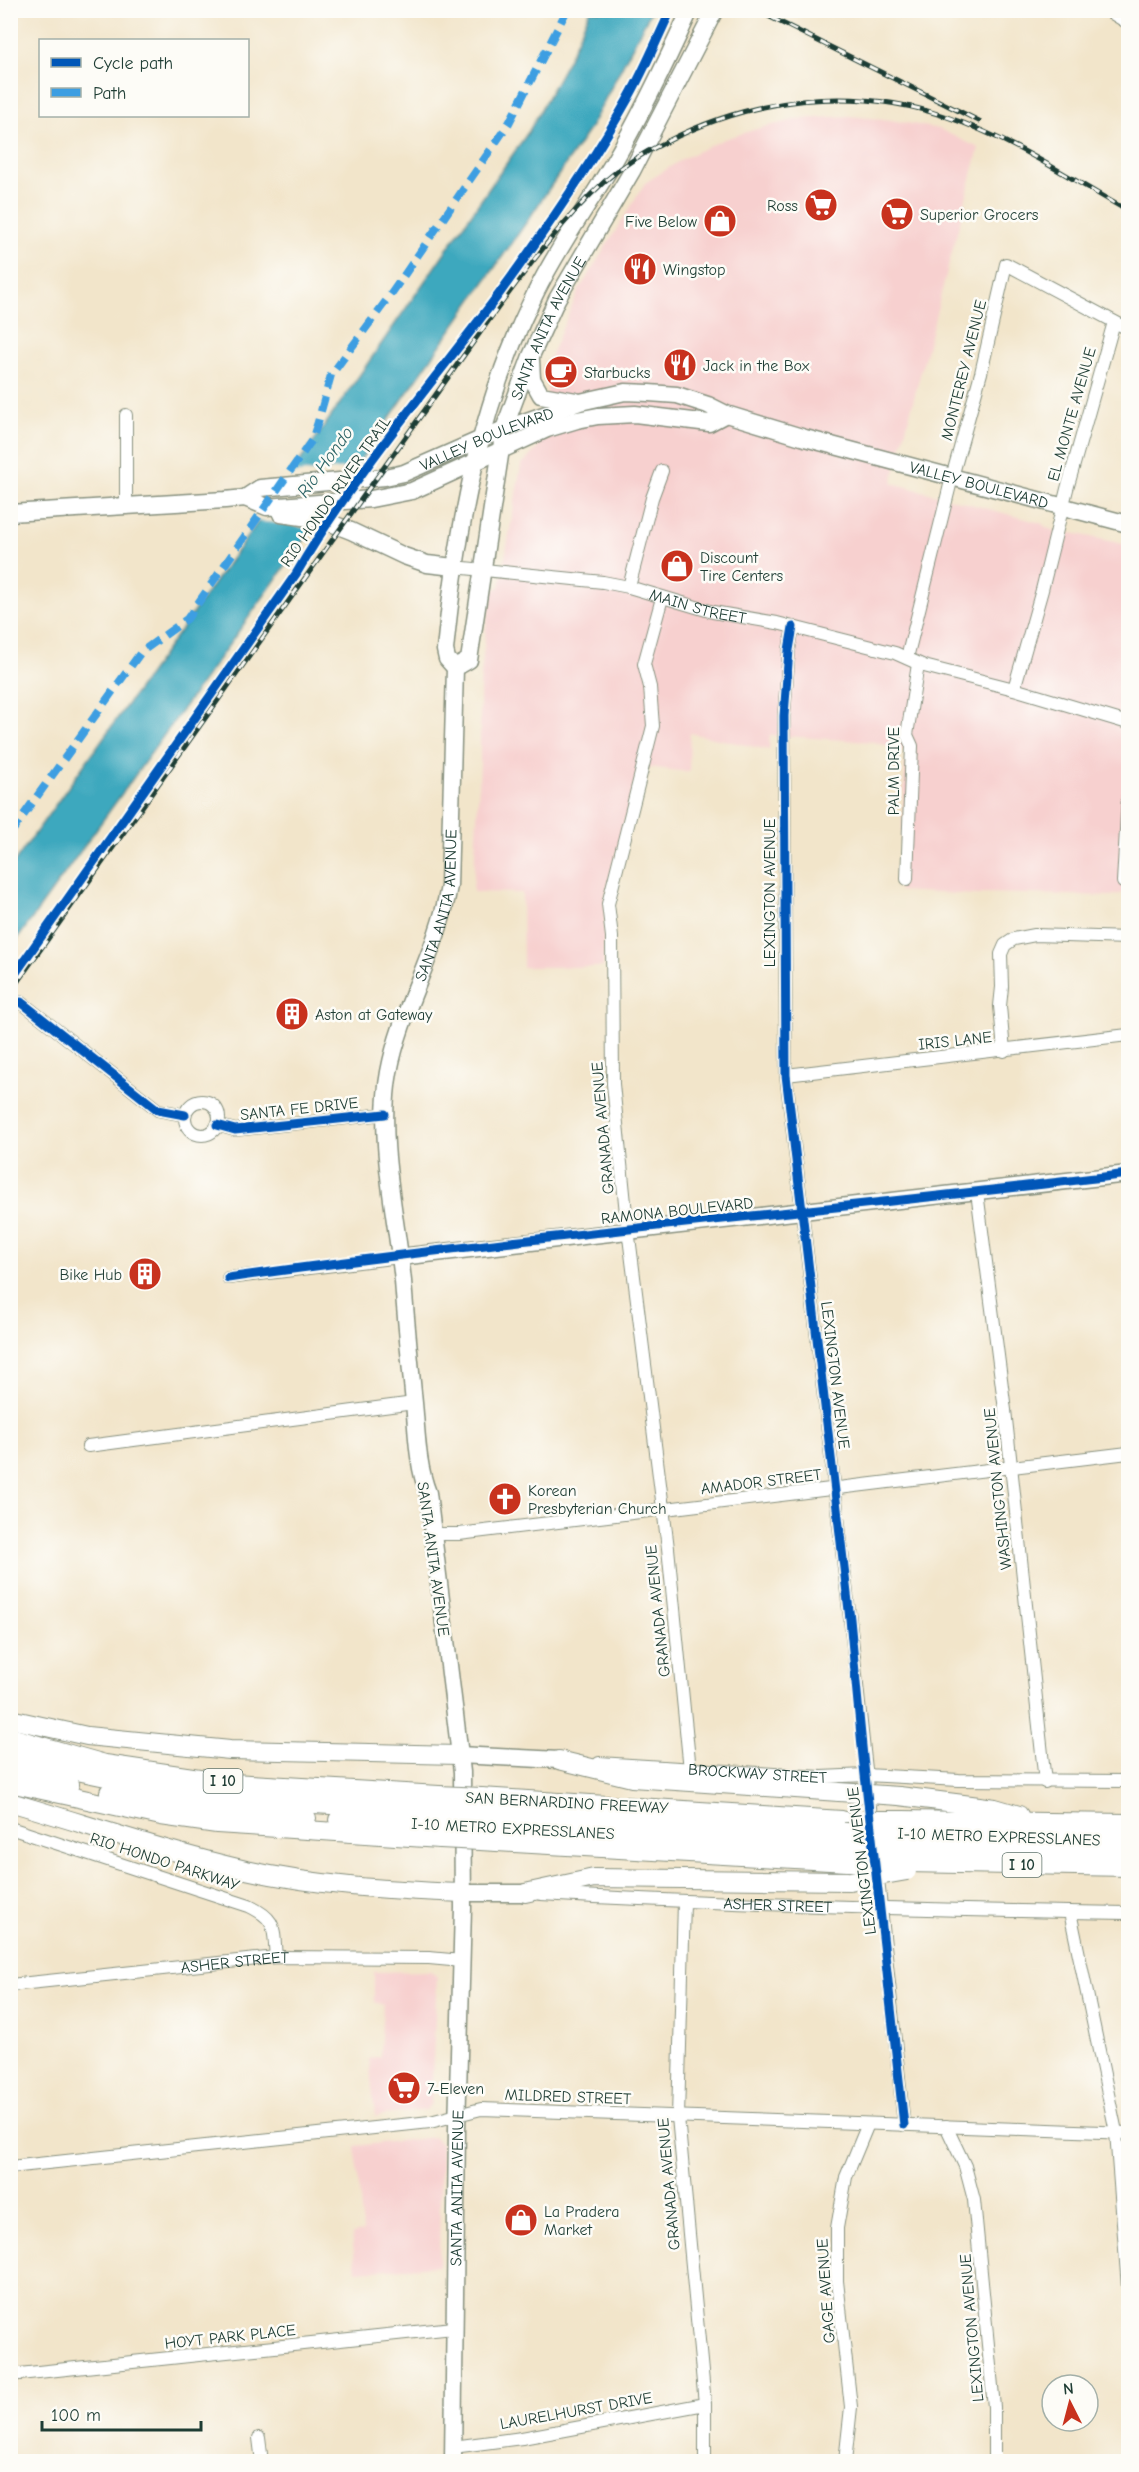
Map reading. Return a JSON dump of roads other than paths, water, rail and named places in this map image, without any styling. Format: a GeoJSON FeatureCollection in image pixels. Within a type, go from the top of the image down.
{"type":"FeatureCollection","features":[{"type":"Feature","properties":{"kind":"highway"},"geometry":{"type":"LineString","coordinates":[[10,1719],[87,1736],[230,1750],[459,1755]]}},
{"type":"Feature","properties":{"kind":"highway","name":"SAN BERNARDINO FREEWAY"},"geometry":{"type":"LineString","coordinates":[[10,1737],[105,1764],[440,1817],[845,1840],[907,1850],[1035,1820],[1128,1823]]}},
{"type":"Feature","properties":{"kind":"highway","name":"I-10 METRO EXPRESSLANES"},"geometry":{"type":"LineString","coordinates":[[10,1755],[88,1774],[186,1791],[440,1817]]}},
{"type":"Feature","properties":{"kind":"highway"},"geometry":{"type":"LineString","coordinates":[[559,1760],[632,1779],[900,1797],[995,1808],[1035,1820]]}},
{"type":"Feature","properties":{"kind":"highway","name":"I-10 METRO EXPRESSLANES"},"geometry":{"type":"LineString","coordinates":[[10,1770],[92,1789],[215,1810],[330,1820],[440,1817]]}},
{"type":"Feature","properties":{"kind":"highway","name":"SAN BERNARDINO FREEWAY"},"geometry":{"type":"LineString","coordinates":[[10,1783],[161,1816],[217,1824],[440,1817],[845,1840],[907,1850],[1128,1867]]}},
{"type":"Feature","properties":{"kind":"highway"},"geometry":{"type":"LineString","coordinates":[[10,1802],[181,1853],[248,1870],[365,1888],[463,1893]]}},
{"type":"Feature","properties":{"kind":"highway","name":"I-10 METRO EXPRESSLANES"},"geometry":{"type":"LineString","coordinates":[[907,1850],[976,1837],[1128,1840]]}},
{"type":"Feature","properties":{"kind":"highway"},"geometry":{"type":"LineString","coordinates":[[525,1893],[594,1878],[850,1881],[907,1850]]}},
{"type":"Feature","properties":{"kind":"highway","name":"I-10 METRO EXPRESSLANES"},"geometry":{"type":"LineString","coordinates":[[907,1850],[1128,1854]]}},
{"type":"Feature","properties":{"kind":"main road","name":"SANTA ANITA AVENUE"},"geometry":{"type":"LineString","coordinates":[[453,2454],[453,2328],[457,2242],[457,2116],[463,1893],[462,1773],[428,1493],[417,1441],[385,1114],[392,1057],[441,921],[448,886],[455,668],[447,659],[445,650],[454,567],[480,440],[513,343],[552,262],[618,154],[659,78],[690,10]]}},
{"type":"Feature","properties":{"kind":"main road","name":"SANTA ANITA AVENUE"},"geometry":{"type":"LineString","coordinates":[[455,668],[469,660],[504,429],[531,356],[557,299],[632,171],[715,10]]}},
{"type":"Feature","properties":{"kind":"main road"},"geometry":{"type":"LineString","coordinates":[[552,262],[549,288],[551,295],[557,299]]}},
{"type":"Feature","properties":{"kind":"main road"},"geometry":{"type":"LineString","coordinates":[[531,356],[532,379],[541,395],[579,402]]}},
{"type":"Feature","properties":{"kind":"main road","name":"VALLEY BOULEVARD"},"geometry":{"type":"LineString","coordinates":[[245,498],[261,488],[385,477],[404,473],[504,429],[579,402],[625,393],[649,393],[677,395],[708,405],[726,414],[805,438],[1128,524]]}},
{"type":"Feature","properties":{"kind":"main road","name":"VALLEY BOULEVARD"},"geometry":{"type":"LineString","coordinates":[[10,513],[245,498],[267,507],[371,499],[412,491],[547,429],[598,416],[635,414],[709,423],[726,414]]}},
{"type":"Feature","properties":{"kind":"main road","name":"MAIN STREET"},"geometry":{"type":"LineString","coordinates":[[267,507],[277,514],[323,520],[427,564],[454,567]]}},
{"type":"Feature","properties":{"kind":"main road","name":"RAMONA BOULEVARD"},"geometry":{"type":"LineString","coordinates":[[400,1257],[1128,1174]]}},
{"type":"Feature","properties":{"kind":"main road","name":"BROCKWAY STREET"},"geometry":{"type":"LineString","coordinates":[[459,1755],[559,1760]]}},
{"type":"Feature","properties":{"kind":"main road","name":"ASHER STREET"},"geometry":{"type":"LineString","coordinates":[[463,1893],[525,1893]]}},
{"type":"Feature","properties":{"kind":"street"},"geometry":{"type":"LineString","coordinates":[[1107,10],[1128,22]]}},
{"type":"Feature","properties":{"kind":"street","name":"MONTEREY AVENUE"},"geometry":{"type":"LineString","coordinates":[[913,661],[952,477],[981,373],[1006,264],[1114,321]]}},
{"type":"Feature","properties":{"kind":"street"},"geometry":{"type":"LineString","coordinates":[[1114,321],[1128,329]]}},
{"type":"Feature","properties":{"kind":"street","name":"EL MONTE AVENUE"},"geometry":{"type":"LineString","coordinates":[[1014,689],[1114,321]]}},
{"type":"Feature","properties":{"kind":"street"},"geometry":{"type":"LineString","coordinates":[[126,415],[126,506]]}},
{"type":"Feature","properties":{"kind":"street"},"geometry":{"type":"LineString","coordinates":[[629,587],[652,498],[662,471]]}},
{"type":"Feature","properties":{"kind":"street","name":"MAIN STREET"},"geometry":{"type":"LineString","coordinates":[[454,567],[603,582],[629,587],[713,612],[753,617],[793,627],[1128,723]]}},
{"type":"Feature","properties":{"kind":"street","name":"GRANADA AVENUE"},"geometry":{"type":"LineString","coordinates":[[662,598],[644,664],[650,687],[653,726],[608,904],[612,937],[613,1084],[628,1230],[663,1511],[690,1770]]}},
{"type":"Feature","properties":{"kind":"street","name":"LEXINGTON AVENUE"},"geometry":{"type":"LineString","coordinates":[[793,627],[785,695],[786,1075],[835,1488],[904,2125]]}},
{"type":"Feature","properties":{"kind":"street","name":"PALM DRIVE"},"geometry":{"type":"LineString","coordinates":[[907,879],[912,746],[907,735],[913,661]]}},
{"type":"Feature","properties":{"kind":"street"},"geometry":{"type":"LineString","coordinates":[[1123,882],[1128,795]]}},
{"type":"Feature","properties":{"kind":"street"},"geometry":{"type":"LineString","coordinates":[[1004,1051],[1000,1006],[1002,987],[1000,954],[1005,945],[1014,939],[1035,935],[1128,939]]}},
{"type":"Feature","properties":{"kind":"street"},"geometry":{"type":"LineString","coordinates":[[21,1002],[158,1110],[185,1115]]}},
{"type":"Feature","properties":{"kind":"street","name":"IRIS LANE"},"geometry":{"type":"LineString","coordinates":[[786,1075],[1128,1035]]}},
{"type":"Feature","properties":{"kind":"street"},"geometry":{"type":"LineString","coordinates":[[209,1102],[216,1109],[217,1125],[210,1132],[194,1133],[187,1126],[185,1115],[193,1103],[209,1102]]}},
{"type":"Feature","properties":{"kind":"street","name":"SANTA FE DRIVE"},"geometry":{"type":"LineString","coordinates":[[217,1125],[235,1130],[385,1114]]}},
{"type":"Feature","properties":{"kind":"street","name":"WASHINGTON AVENUE"},"geometry":{"type":"LineString","coordinates":[[977,1192],[1011,1468],[1045,1782]]}},
{"type":"Feature","properties":{"kind":"street","name":"RAMONA BOULEVARD"},"geometry":{"type":"LineString","coordinates":[[228,1278],[400,1257]]}},
{"type":"Feature","properties":{"kind":"street"},"geometry":{"type":"LineString","coordinates":[[88,1446],[414,1403]]}},
{"type":"Feature","properties":{"kind":"street","name":"AMADOR STREET"},"geometry":{"type":"LineString","coordinates":[[433,1534],[459,1534],[663,1511],[1128,1453]]}},
{"type":"Feature","properties":{"kind":"street","name":"BROCKWAY STREET"},"geometry":{"type":"LineString","coordinates":[[559,1760],[821,1777],[866,1775],[1045,1782],[1128,1781]]}},
{"type":"Feature","properties":{"kind":"street","name":"RIO HONDO PARKWAY"},"geometry":{"type":"LineString","coordinates":[[10,1828],[249,1906],[264,1913],[271,1920],[276,1958]]}},
{"type":"Feature","properties":{"kind":"street","name":"ASHER STREET"},"geometry":{"type":"LineString","coordinates":[[525,1893],[684,1902],[881,1909],[1128,1913]]}},
{"type":"Feature","properties":{"kind":"street","name":"GRANADA AVENUE"},"geometry":{"type":"LineString","coordinates":[[684,1902],[678,2117],[705,2404],[705,2462]]}},
{"type":"Feature","properties":{"kind":"street"},"geometry":{"type":"LineString","coordinates":[[1070,1912],[1122,2132],[1128,2288]]}},
{"type":"Feature","properties":{"kind":"street","name":"ASHER STREET"},"geometry":{"type":"LineString","coordinates":[[10,1985],[276,1958],[429,1958],[462,1961]]}},
{"type":"Feature","properties":{"kind":"street","name":"MILDRED STREET"},"geometry":{"type":"LineString","coordinates":[[10,2167],[430,2122],[481,2109],[1122,2132]]}},
{"type":"Feature","properties":{"kind":"street","name":"GAGE AVENUE"},"geometry":{"type":"LineString","coordinates":[[845,2462],[851,2407],[837,2281],[837,2228],[846,2177],[868,2124]]}},
{"type":"Feature","properties":{"kind":"street","name":"LEXINGTON AVENUE"},"geometry":{"type":"LineString","coordinates":[[945,2126],[965,2166],[974,2200],[994,2407],[994,2462]]}},
{"type":"Feature","properties":{"kind":"street","name":"HOYT PARK PLACE"},"geometry":{"type":"LineString","coordinates":[[10,2375],[453,2328]]}},
{"type":"Feature","properties":{"kind":"street","name":"LAURELHURST DRIVE"},"geometry":{"type":"LineString","coordinates":[[453,2454],[522,2438],[705,2404]]}},
{"type":"Feature","properties":{"kind":"street"},"geometry":{"type":"LineString","coordinates":[[259,2438],[262,2462]]}},
{"type":"Feature","properties":{"kind":"water","name":"Rio Hondo"},"geometry":{"type":"Polygon","coordinates":[[[590,11],[651,11],[590,128],[310,532],[11,948],[11,867],[257,523],[529,131],[568,60],[590,11]]]}},
{"type":"Feature","properties":{"kind":"railway"},"geometry":{"type":"LineString","coordinates":[[756,10],[979,121]]}},
{"type":"Feature","properties":{"kind":"railway"},"geometry":{"type":"LineString","coordinates":[[10,992],[516,283],[573,213],[605,181],[627,164],[699,127],[769,106],[840,99],[876,101],[912,107],[947,117],[994,136],[1128,211]]}},
{"type":"Feature","properties":{"kind":"place","name":"Ross"},"geometry":{"type":"Point","coordinates":[821,205]}},
{"type":"Feature","properties":{"kind":"place","name":"Superior Grocers"},"geometry":{"type":"Point","coordinates":[897,214]}},
{"type":"Feature","properties":{"kind":"place","name":"Five Below"},"geometry":{"type":"Point","coordinates":[720,221]}},
{"type":"Feature","properties":{"kind":"place","name":"Wingstop"},"geometry":{"type":"Point","coordinates":[640,269]}},
{"type":"Feature","properties":{"kind":"place","name":"Jack in the Box"},"geometry":{"type":"Point","coordinates":[680,365]}},
{"type":"Feature","properties":{"kind":"place","name":"Starbucks"},"geometry":{"type":"Point","coordinates":[561,372]}},
{"type":"Feature","properties":{"kind":"place","name":"Discount Tire Centers"},"geometry":{"type":"Point","coordinates":[677,566]}},
{"type":"Feature","properties":{"kind":"place","name":"Aston at Gateway"},"geometry":{"type":"Point","coordinates":[292,1014]}},
{"type":"Feature","properties":{"kind":"place","name":"Bike Hub"},"geometry":{"type":"Point","coordinates":[145,1274]}},
{"type":"Feature","properties":{"kind":"place","name":"Korean Presbyterian Church"},"geometry":{"type":"Point","coordinates":[505,1499]}},
{"type":"Feature","properties":{"kind":"place","name":"7-Eleven"},"geometry":{"type":"Point","coordinates":[404,2088]}},
{"type":"Feature","properties":{"kind":"place","name":"La Pradera Market"},"geometry":{"type":"Point","coordinates":[521,2220]}}]}
